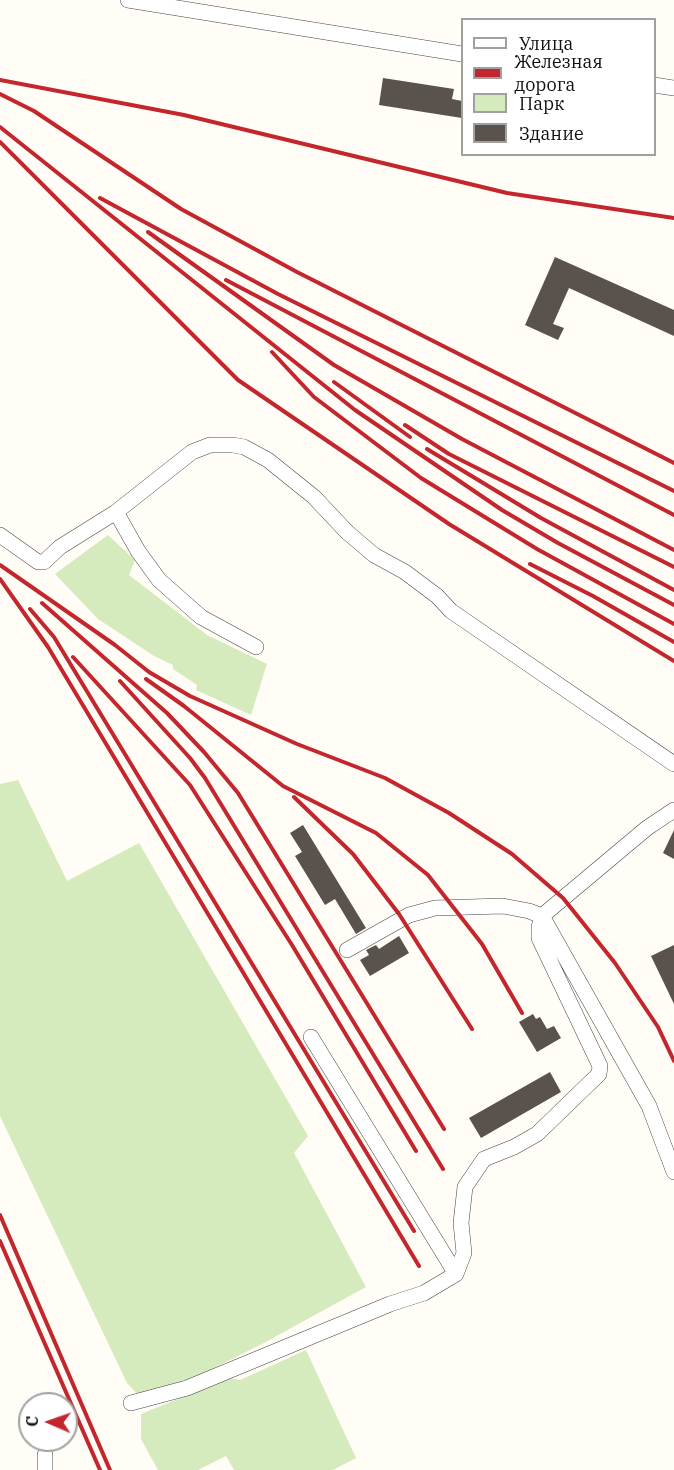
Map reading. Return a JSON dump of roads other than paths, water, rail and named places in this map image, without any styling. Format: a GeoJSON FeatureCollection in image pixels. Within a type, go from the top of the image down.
{"type":"FeatureCollection","features":[{"type":"Feature","properties":{"kind":"street"},"geometry":{"type":"LineString","coordinates":[[128,0],[461,54]]}},
{"type":"Feature","properties":{"kind":"street"},"geometry":{"type":"LineString","coordinates":[[656,85],[674,88]]}},
{"type":"Feature","properties":{"kind":"street"},"geometry":{"type":"LineString","coordinates":[[0,535],[38,562],[44,562],[60,547],[116,512],[192,452],[210,445],[244,447],[268,460],[314,497],[347,532],[374,555],[405,572],[437,596],[451,611],[674,764]]}},
{"type":"Feature","properties":{"kind":"street"},"geometry":{"type":"LineString","coordinates":[[116,512],[138,551],[159,580],[201,617],[256,647]]}},
{"type":"Feature","properties":{"kind":"street"},"geometry":{"type":"LineString","coordinates":[[131,1403],[187,1388],[390,1304],[424,1293],[456,1274],[464,1253],[461,1223],[465,1186],[484,1159],[514,1147],[537,1134],[599,1074],[600,1066],[539,938],[542,916],[647,828],[674,810]]}},
{"type":"Feature","properties":{"kind":"street"},"geometry":{"type":"LineString","coordinates":[[347,950],[409,915],[435,908],[503,906],[542,916],[649,1106],[674,1172]]}},
{"type":"Feature","properties":{"kind":"street"},"geometry":{"type":"LineString","coordinates":[[312,1037],[456,1274]]}},
{"type":"Feature","properties":{"kind":"railway"},"geometry":{"type":"LineString","coordinates":[[0,80],[184,115],[507,193],[674,218]]}},
{"type":"Feature","properties":{"kind":"railway"},"geometry":{"type":"LineString","coordinates":[[0,94],[34,111],[181,209],[297,272],[674,463]]}},
{"type":"Feature","properties":{"kind":"railway"},"geometry":{"type":"LineString","coordinates":[[0,127],[355,410],[502,510],[558,543],[674,605]]}},
{"type":"Feature","properties":{"kind":"railway"},"geometry":{"type":"LineString","coordinates":[[0,142],[238,380],[449,524],[674,661]]}},
{"type":"Feature","properties":{"kind":"railway"},"geometry":{"type":"LineString","coordinates":[[100,198],[278,294],[674,491]]}},
{"type":"Feature","properties":{"kind":"railway"},"geometry":{"type":"LineString","coordinates":[[148,232],[334,365],[462,439],[674,550]]}},
{"type":"Feature","properties":{"kind":"railway"},"geometry":{"type":"LineString","coordinates":[[226,280],[674,515]]}},
{"type":"Feature","properties":{"kind":"railway"},"geometry":{"type":"LineString","coordinates":[[272,352],[314,397],[421,478],[537,549],[674,624]]}},
{"type":"Feature","properties":{"kind":"railway"},"geometry":{"type":"LineString","coordinates":[[334,382],[410,437]]}},
{"type":"Feature","properties":{"kind":"railway"},"geometry":{"type":"LineString","coordinates":[[405,425],[449,454],[674,567]]}},
{"type":"Feature","properties":{"kind":"railway"},"geometry":{"type":"LineString","coordinates":[[427,449],[541,518],[674,590]]}},
{"type":"Feature","properties":{"kind":"railway"},"geometry":{"type":"LineString","coordinates":[[530,564],[593,596],[674,642]]}},
{"type":"Feature","properties":{"kind":"railway"},"geometry":{"type":"LineString","coordinates":[[0,565],[115,645],[149,672],[190,696],[297,744],[385,778],[449,813],[512,854],[563,898],[615,963],[658,1027],[674,1061]]}},
{"type":"Feature","properties":{"kind":"railway"},"geometry":{"type":"LineString","coordinates":[[0,579],[48,647],[419,1266]]}},
{"type":"Feature","properties":{"kind":"railway"},"geometry":{"type":"LineString","coordinates":[[42,603],[167,713],[238,793],[444,1129]]}},
{"type":"Feature","properties":{"kind":"railway"},"geometry":{"type":"LineString","coordinates":[[30,609],[54,637],[414,1231]]}},
{"type":"Feature","properties":{"kind":"railway"},"geometry":{"type":"LineString","coordinates":[[73,657],[190,785],[292,945],[416,1151]]}},
{"type":"Feature","properties":{"kind":"railway"},"geometry":{"type":"LineString","coordinates":[[146,679],[184,706],[283,786],[376,833],[428,875],[482,944],[522,1013]]}},
{"type":"Feature","properties":{"kind":"railway"},"geometry":{"type":"LineString","coordinates":[[120,681],[190,758],[205,778],[443,1169]]}},
{"type":"Feature","properties":{"kind":"railway"},"geometry":{"type":"LineString","coordinates":[[294,797],[353,854],[399,914],[472,1029]]}},
{"type":"Feature","properties":{"kind":"railway"},"geometry":{"type":"LineString","coordinates":[[0,1215],[110,1470]]}},
{"type":"Feature","properties":{"kind":"railway"},"geometry":{"type":"LineString","coordinates":[[0,1241],[100,1470]]}}]}
